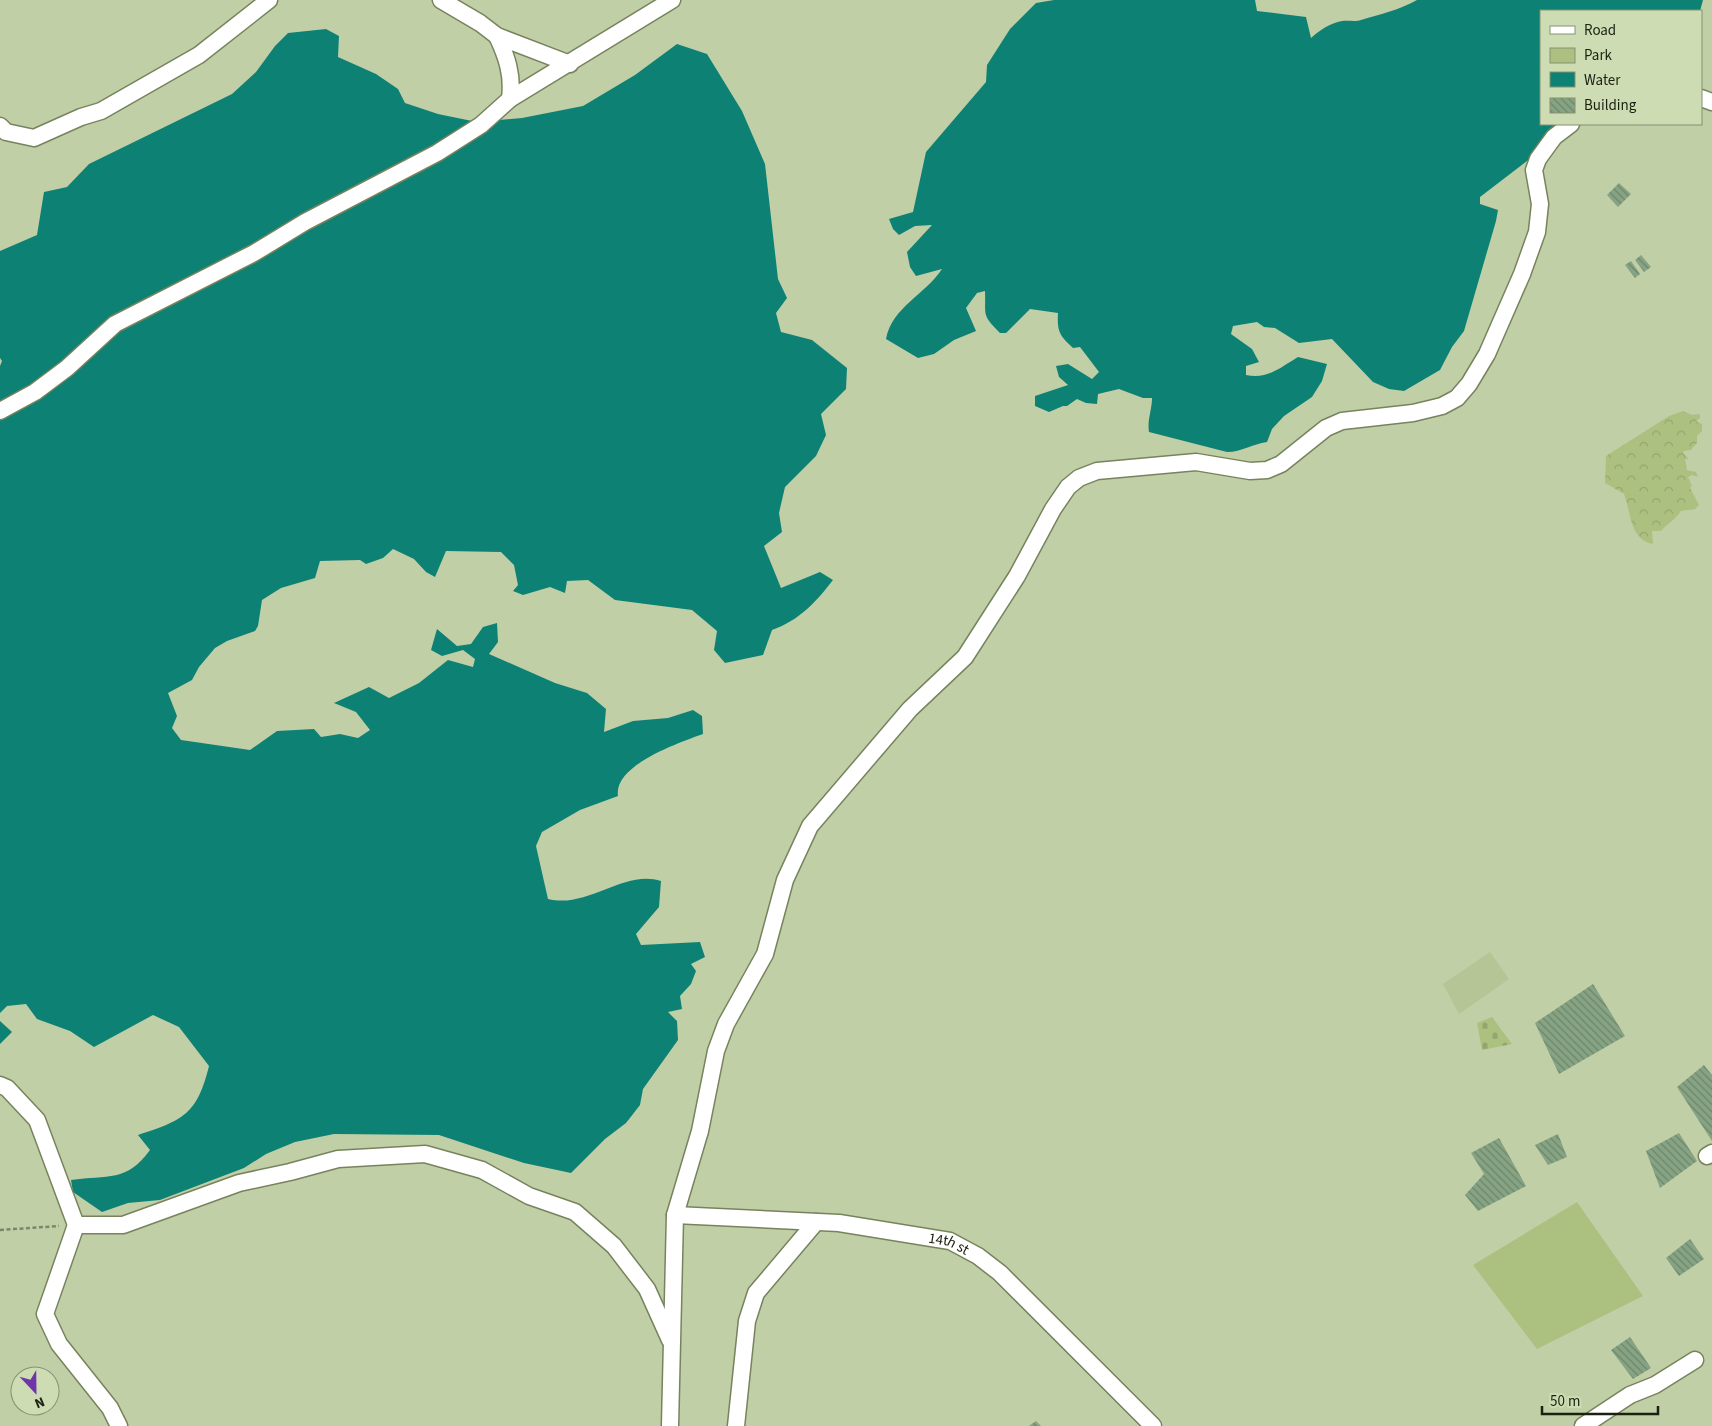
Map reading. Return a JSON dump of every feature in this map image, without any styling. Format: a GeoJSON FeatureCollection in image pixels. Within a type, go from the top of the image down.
{"type":"FeatureCollection","features":[{"type":"Feature","properties":{"kind":"street"},"geometry":{"type":"LineString","coordinates":[[0,126],[6,132],[34,138],[81,117],[102,111],[200,55],[269,0]]}},
{"type":"Feature","properties":{"kind":"street"},"geometry":{"type":"LineString","coordinates":[[441,0],[480,22],[497,36],[570,64]]}},
{"type":"Feature","properties":{"kind":"street"},"geometry":{"type":"LineString","coordinates":[[0,411],[35,392],[67,368],[115,324],[254,253],[305,222],[437,153],[481,124],[510,99],[672,0]]}},
{"type":"Feature","properties":{"kind":"street"},"geometry":{"type":"LineString","coordinates":[[497,36],[507,57],[512,81],[510,99]]}},
{"type":"Feature","properties":{"kind":"street"},"geometry":{"type":"LineString","coordinates":[[670,1426],[674,1215],[700,1131],[716,1051],[726,1024],[765,954],[785,880],[810,826],[910,708],[965,658],[1017,576],[1053,509],[1068,487],[1079,478],[1097,471],[1203,462],[1250,471],[1267,470],[1280,464],[1326,428],[1342,421],[1413,413],[1442,406],[1457,398],[1469,384],[1487,354],[1522,274],[1537,232],[1540,204],[1534,170],[1538,159],[1554,137],[1569,125]]}},
{"type":"Feature","properties":{"kind":"street"},"geometry":{"type":"LineString","coordinates":[[0,1085],[7,1088],[37,1120],[76,1225],[45,1314],[59,1344],[110,1408],[119,1426]]}},
{"type":"Feature","properties":{"kind":"street"},"geometry":{"type":"LineString","coordinates":[[76,1225],[123,1225],[239,1183],[338,1159],[425,1154],[482,1170],[529,1196],[575,1212],[614,1246],[647,1289],[672,1344]]}},
{"type":"Feature","properties":{"kind":"street","name":"14th st"},"geometry":{"type":"LineString","coordinates":[[674,1215],[839,1223],[950,1240],[978,1256],[1000,1273],[1153,1426]]}},
{"type":"Feature","properties":{"kind":"street"},"geometry":{"type":"LineString","coordinates":[[736,1426],[748,1320],[756,1293],[816,1222]]}},
{"type":"Feature","properties":{"kind":"street"},"geometry":{"type":"LineString","coordinates":[[1582,1426],[1630,1395],[1655,1385],[1695,1360]]}},
{"type":"Feature","properties":{"kind":"path"},"geometry":{"type":"LineString","coordinates":[[0,1230],[76,1225]]}},
{"type":"Feature","properties":{"kind":"shaded area"},"geometry":{"type":"Polygon","coordinates":[[[1490,952],[1509,979],[1459,1014],[1443,984],[1490,952]]]}},
{"type":"Feature","properties":{"kind":"green space"},"geometry":{"type":"Polygon","coordinates":[[[1683,411],[1692,415],[1700,414],[1700,418],[1696,421],[1702,424],[1702,431],[1697,436],[1697,443],[1691,450],[1684,451],[1683,453],[1689,459],[1685,459],[1687,470],[1696,472],[1698,477],[1692,475],[1688,477],[1692,486],[1690,488],[1699,505],[1695,509],[1681,511],[1661,531],[1652,531],[1653,544],[1640,537],[1632,525],[1624,494],[1605,483],[1606,456],[1669,416],[1683,411]]]}},
{"type":"Feature","properties":{"kind":"green space"},"geometry":{"type":"Polygon","coordinates":[[[1492,1017],[1512,1044],[1482,1050],[1477,1023],[1492,1017]]]}},
{"type":"Feature","properties":{"kind":"green space"},"geometry":{"type":"Polygon","coordinates":[[[1577,1202],[1643,1296],[1537,1349],[1473,1265],[1577,1202]]]}},
{"type":"Feature","properties":{"kind":"water"},"geometry":{"type":"Polygon","coordinates":[[[1054,0],[1255,0],[1257,11],[1306,17],[1311,38],[1333,23],[1361,20],[1397,9],[1417,0],[1703,0],[1700,10],[1540,10],[1540,125],[1557,125],[1531,158],[1480,197],[1480,204],[1498,210],[1496,221],[1464,331],[1452,347],[1440,370],[1404,391],[1389,389],[1373,382],[1332,339],[1299,343],[1275,328],[1264,327],[1257,322],[1233,326],[1231,334],[1252,349],[1259,362],[1246,366],[1246,375],[1261,376],[1267,374],[1298,357],[1327,364],[1322,381],[1312,397],[1284,416],[1272,429],[1267,442],[1227,452],[1149,432],[1152,398],[1143,398],[1119,389],[1098,394],[1097,404],[1086,403],[1077,399],[1067,406],[1049,412],[1035,406],[1035,396],[1068,385],[1059,377],[1056,366],[1068,364],[1092,379],[1099,372],[1080,347],[1073,348],[1062,336],[1058,324],[1058,313],[1030,309],[1006,333],[1000,333],[987,318],[985,291],[977,293],[966,308],[976,331],[954,340],[934,354],[918,358],[886,339],[889,328],[902,309],[942,269],[916,276],[910,267],[907,252],[932,225],[915,226],[899,235],[893,229],[889,219],[913,212],[926,152],[986,82],[987,65],[1010,29],[1036,3],[1054,0]]]}},
{"type":"Feature","properties":{"kind":"water"},"geometry":{"type":"Polygon","coordinates":[[[326,29],[339,36],[338,57],[376,74],[398,89],[405,103],[438,114],[477,122],[522,118],[583,106],[635,75],[677,44],[707,54],[742,111],[765,164],[778,279],[787,298],[776,313],[781,332],[812,340],[847,368],[846,389],[821,414],[826,435],[816,456],[785,487],[779,513],[782,532],[764,546],[781,588],[820,572],[833,580],[807,610],[791,621],[772,630],[763,655],[725,663],[714,650],[717,631],[692,610],[615,600],[588,580],[567,581],[565,593],[550,587],[523,595],[513,591],[518,585],[514,565],[501,552],[446,551],[435,577],[426,572],[414,559],[393,549],[383,558],[366,564],[360,560],[320,561],[315,578],[281,588],[262,600],[258,626],[255,631],[227,641],[215,648],[199,667],[192,680],[168,693],[177,716],[172,728],[181,740],[250,750],[277,731],[314,729],[321,737],[340,734],[358,738],[370,730],[356,712],[334,703],[369,687],[389,698],[419,683],[448,660],[473,667],[475,659],[463,650],[442,656],[431,650],[437,629],[457,646],[471,644],[483,627],[497,623],[498,642],[489,654],[555,683],[587,693],[606,709],[604,732],[633,721],[668,718],[693,710],[702,716],[703,734],[650,756],[626,774],[619,785],[618,796],[580,810],[542,832],[536,846],[548,899],[563,901],[577,899],[633,880],[661,881],[659,907],[636,934],[641,945],[700,942],[705,957],[691,964],[696,971],[691,984],[680,996],[682,1009],[668,1012],[677,1021],[678,1040],[643,1089],[640,1105],[626,1123],[605,1139],[571,1173],[524,1163],[439,1135],[334,1134],[295,1142],[266,1154],[244,1168],[160,1200],[128,1203],[102,1212],[73,1192],[71,1180],[116,1175],[125,1172],[142,1160],[150,1150],[138,1135],[167,1125],[186,1113],[199,1095],[209,1066],[179,1027],[153,1015],[94,1047],[70,1031],[37,1019],[26,1004],[7,1006],[0,1013],[0,366],[2,361],[0,358],[0,251],[37,235],[44,192],[67,187],[89,164],[232,94],[256,72],[275,46],[288,33],[326,29]]]}},
{"type":"Feature","properties":{"kind":"water"},"geometry":{"type":"Polygon","coordinates":[[[0,1021],[12,1032],[0,1044],[0,1021]]]}},
{"type":"Feature","properties":{"kind":"building"},"geometry":{"type":"Polygon","coordinates":[[[1619,183],[1631,194],[1618,207],[1607,195],[1619,183]]]}},
{"type":"Feature","properties":{"kind":"building"},"geometry":{"type":"Polygon","coordinates":[[[1641,255],[1651,267],[1644,272],[1635,260],[1641,255]]]}},
{"type":"Feature","properties":{"kind":"building"},"geometry":{"type":"Polygon","coordinates":[[[1631,261],[1640,274],[1635,278],[1625,265],[1631,261]]]}},
{"type":"Feature","properties":{"kind":"building"},"geometry":{"type":"Polygon","coordinates":[[[1593,984],[1625,1036],[1559,1074],[1535,1023],[1593,984]]]}},
{"type":"Feature","properties":{"kind":"building"},"geometry":{"type":"Polygon","coordinates":[[[1704,1065],[1712,1075],[1712,1141],[1677,1087],[1704,1065]]]}},
{"type":"Feature","properties":{"kind":"building"},"geometry":{"type":"Polygon","coordinates":[[[1679,1133],[1697,1161],[1660,1188],[1646,1151],[1679,1133]]]}},
{"type":"Feature","properties":{"kind":"building"},"geometry":{"type":"Polygon","coordinates":[[[1558,1134],[1567,1157],[1548,1165],[1535,1145],[1558,1134]]]}},
{"type":"Feature","properties":{"kind":"building"},"geometry":{"type":"Polygon","coordinates":[[[1499,1138],[1526,1186],[1478,1211],[1465,1195],[1484,1174],[1471,1153],[1499,1138]]]}},
{"type":"Feature","properties":{"kind":"building"},"geometry":{"type":"Polygon","coordinates":[[[1690,1239],[1704,1259],[1679,1276],[1666,1258],[1690,1239]]]}},
{"type":"Feature","properties":{"kind":"building"},"geometry":{"type":"Polygon","coordinates":[[[1630,1337],[1651,1368],[1633,1379],[1611,1350],[1630,1337]]]}},
{"type":"Feature","properties":{"kind":"building"},"geometry":{"type":"Polygon","coordinates":[[[1036,1421],[1041,1426],[1029,1426],[1036,1421]]]}}]}
